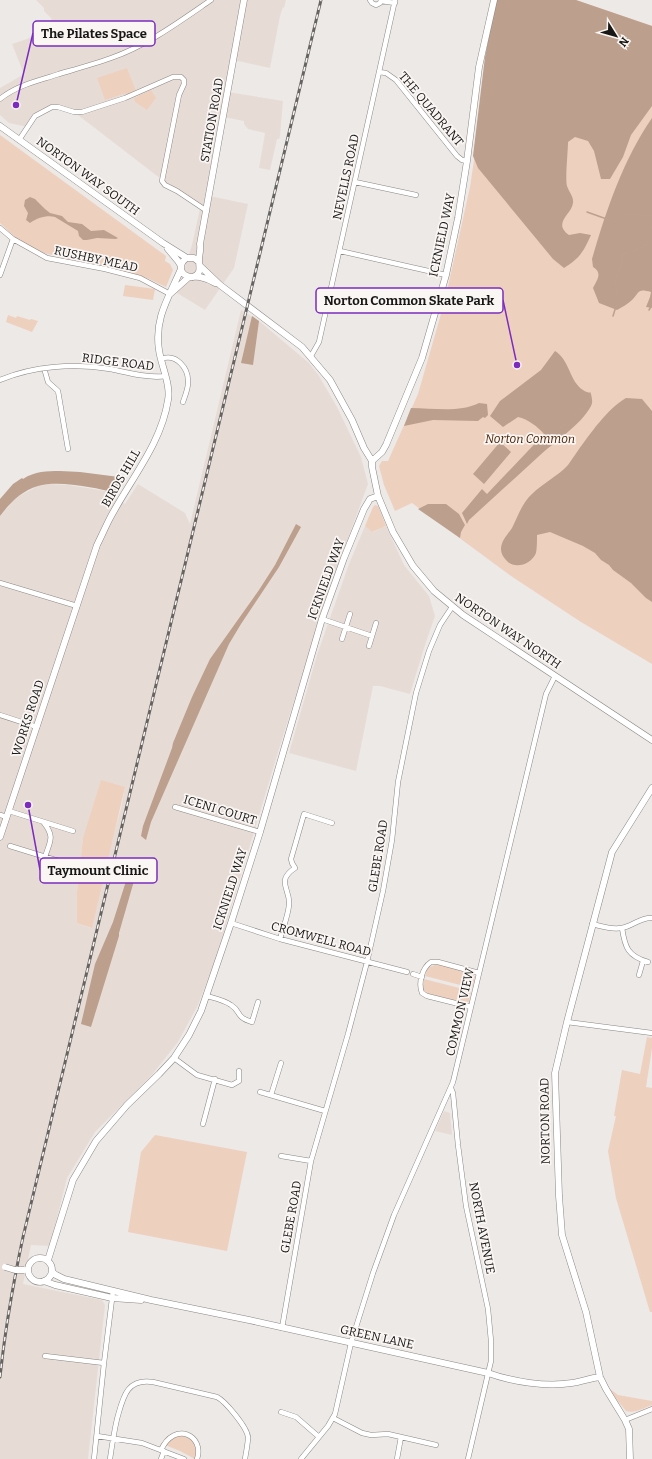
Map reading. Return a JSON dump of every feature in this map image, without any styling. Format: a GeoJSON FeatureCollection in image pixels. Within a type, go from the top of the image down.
{"type":"FeatureCollection","features":[{"type":"Feature","properties":{"kind":"street"},"geometry":{"type":"LineString","coordinates":[[0,99],[20,87],[104,60],[140,46],[211,0]]}},
{"type":"Feature","properties":{"kind":"street","name":"STATION ROAD"},"geometry":{"type":"LineString","coordinates":[[200,264],[200,244],[244,0]]}},
{"type":"Feature","properties":{"kind":"street"},"geometry":{"type":"LineString","coordinates":[[370,0],[375,5],[381,1],[395,2]]}},
{"type":"Feature","properties":{"kind":"street","name":"ICKNIELD WAY"},"geometry":{"type":"LineString","coordinates":[[372,462],[382,452],[386,445],[416,375],[429,337],[446,275],[458,218],[479,67],[494,0]]}},
{"type":"Feature","properties":{"kind":"street","name":"NEVELLS ROAD"},"geometry":{"type":"LineString","coordinates":[[311,356],[319,342],[395,2]]}},
{"type":"Feature","properties":{"kind":"street","name":"THE QUADRANT"},"geometry":{"type":"LineString","coordinates":[[379,72],[386,73],[396,80],[457,156],[462,160],[467,161]]}},
{"type":"Feature","properties":{"kind":"street"},"geometry":{"type":"LineString","coordinates":[[19,140],[35,116],[52,107],[58,107],[74,112],[82,112],[125,98],[173,77],[181,77],[184,80],[184,84],[178,96],[162,181],[165,185],[177,191],[207,211]]}},
{"type":"Feature","properties":{"kind":"street","name":"NORTON WAY SOUTH"},"geometry":{"type":"LineString","coordinates":[[0,126],[163,243],[188,258]]}},
{"type":"Feature","properties":{"kind":"street"},"geometry":{"type":"LineString","coordinates":[[355,182],[416,195]]}},
{"type":"Feature","properties":{"kind":"street","name":"RUSHBY MEAD"},"geometry":{"type":"LineString","coordinates":[[0,228],[14,239],[47,258],[105,269],[140,278],[170,294]]}},
{"type":"Feature","properties":{"kind":"street"},"geometry":{"type":"LineString","coordinates":[[0,275],[14,239]]}},
{"type":"Feature","properties":{"kind":"street","name":"NORTON WAY SOUTH"},"geometry":{"type":"LineString","coordinates":[[163,243],[178,261],[181,268]]}},
{"type":"Feature","properties":{"kind":"street","name":"STATION ROAD"},"geometry":{"type":"LineString","coordinates":[[188,258],[200,244]]}},
{"type":"Feature","properties":{"kind":"street"},"geometry":{"type":"LineString","coordinates":[[340,252],[446,275]]}},
{"type":"Feature","properties":{"kind":"street"},"geometry":{"type":"LineString","coordinates":[[188,258],[194,258],[200,264],[199,272],[191,277],[184,274],[181,268],[182,263],[188,258]]}},
{"type":"Feature","properties":{"kind":"street","name":"NORTON WAY NORTH"},"geometry":{"type":"LineString","coordinates":[[200,264],[220,285],[294,340],[311,356],[330,380],[339,394],[372,462],[378,496],[396,538],[413,566],[434,591],[452,607],[652,740]]}},
{"type":"Feature","properties":{"kind":"street","name":"BIRDS HILL"},"geometry":{"type":"LineString","coordinates":[[77,606],[106,526],[149,451],[160,428],[168,399],[168,390],[158,342],[159,319],[162,309],[181,268]]}},
{"type":"Feature","properties":{"kind":"street","name":"BIRDS HILL"},"geometry":{"type":"LineString","coordinates":[[170,294],[191,277]]}},
{"type":"Feature","properties":{"kind":"street","name":"NORTON WAY NORTH"},"geometry":{"type":"LineString","coordinates":[[191,277],[204,278],[220,285]]}},
{"type":"Feature","properties":{"kind":"street"},"geometry":{"type":"LineString","coordinates":[[161,359],[166,357],[173,358],[186,370],[188,383],[183,402]]}},
{"type":"Feature","properties":{"kind":"street","name":"RIDGE ROAD"},"geometry":{"type":"LineString","coordinates":[[0,380],[44,368],[81,366],[148,376],[165,376]]}},
{"type":"Feature","properties":{"kind":"street"},"geometry":{"type":"LineString","coordinates":[[44,368],[48,382],[58,391],[68,449]]}},
{"type":"Feature","properties":{"kind":"street","name":"ICKNIELD WAY"},"geometry":{"type":"LineString","coordinates":[[48,1260],[73,1180],[96,1141],[127,1105],[174,1058],[189,1035],[207,996],[260,832],[322,620],[344,558],[364,509],[370,500],[378,496]]}},
{"type":"Feature","properties":{"kind":"street"},"geometry":{"type":"LineString","coordinates":[[0,583],[77,606]]}},
{"type":"Feature","properties":{"kind":"street","name":"WORKS ROAD"},"geometry":{"type":"LineString","coordinates":[[0,837],[77,606]]}},
{"type":"Feature","properties":{"kind":"street","name":"GLEBE ROAD"},"geometry":{"type":"LineString","coordinates":[[282,1328],[311,1161],[324,1111],[348,1034],[367,962],[392,840],[398,782],[416,693],[429,651],[440,625],[452,607]]}},
{"type":"Feature","properties":{"kind":"street"},"geometry":{"type":"LineString","coordinates":[[342,639],[350,614]]}},
{"type":"Feature","properties":{"kind":"street"},"geometry":{"type":"LineString","coordinates":[[322,620],[372,636]]}},
{"type":"Feature","properties":{"kind":"street"},"geometry":{"type":"LineString","coordinates":[[369,646],[376,623]]}},
{"type":"Feature","properties":{"kind":"street","name":"COMMON VIEW"},"geometry":{"type":"LineString","coordinates":[[333,1418],[351,1343],[373,1273],[394,1215],[455,1076],[546,694],[555,676]]}},
{"type":"Feature","properties":{"kind":"street"},"geometry":{"type":"LineString","coordinates":[[0,715],[37,727]]}},
{"type":"Feature","properties":{"kind":"street","name":"NORTON ROAD"},"geometry":{"type":"LineString","coordinates":[[630,1459],[630,1436],[625,1420],[606,1389],[600,1376],[586,1312],[562,1235],[559,1196],[555,1073],[592,924],[612,852],[652,788]]}},
{"type":"Feature","properties":{"kind":"street","name":"ICENI COURT"},"geometry":{"type":"LineString","coordinates":[[175,807],[260,832]]}},
{"type":"Feature","properties":{"kind":"street"},"geometry":{"type":"LineString","coordinates":[[0,815],[8,814],[44,822],[73,831]]}},
{"type":"Feature","properties":{"kind":"street"},"geometry":{"type":"LineString","coordinates":[[280,938],[289,903],[284,885],[289,873],[295,868],[291,859],[304,814],[332,822]]}},
{"type":"Feature","properties":{"kind":"street"},"geometry":{"type":"LineString","coordinates":[[44,822],[52,835],[45,857]]}},
{"type":"Feature","properties":{"kind":"street"},"geometry":{"type":"LineString","coordinates":[[10,846],[78,867]]}},
{"type":"Feature","properties":{"kind":"street"},"geometry":{"type":"LineString","coordinates":[[592,924],[622,928],[638,921],[652,918]]}},
{"type":"Feature","properties":{"kind":"street","name":"CROMWELL ROAD"},"geometry":{"type":"LineString","coordinates":[[231,923],[280,938],[407,972]]}},
{"type":"Feature","properties":{"kind":"street"},"geometry":{"type":"LineString","coordinates":[[622,928],[626,945],[631,953],[636,958],[646,961],[639,975]]}},
{"type":"Feature","properties":{"kind":"street"},"geometry":{"type":"LineString","coordinates":[[471,1007],[427,996],[422,993],[420,984],[425,968],[431,962],[438,962],[479,973]]}},
{"type":"Feature","properties":{"kind":"street"},"geometry":{"type":"LineString","coordinates":[[413,974],[422,977]]}},
{"type":"Feature","properties":{"kind":"street"},"geometry":{"type":"LineString","coordinates":[[207,996],[230,1004],[235,1008],[243,1020],[252,1022],[258,1002]]}},
{"type":"Feature","properties":{"kind":"street"},"geometry":{"type":"LineString","coordinates":[[567,1022],[652,1033]]}},
{"type":"Feature","properties":{"kind":"street"},"geometry":{"type":"LineString","coordinates":[[174,1058],[197,1075],[232,1085],[239,1081],[239,1071]]}},
{"type":"Feature","properties":{"kind":"street"},"geometry":{"type":"LineString","coordinates":[[271,1095],[280,1063]]}},
{"type":"Feature","properties":{"kind":"street"},"geometry":{"type":"LineString","coordinates":[[203,1124],[215,1079]]}},
{"type":"Feature","properties":{"kind":"street","name":"NORTH AVENUE"},"geometry":{"type":"LineString","coordinates":[[451,1088],[453,1093],[466,1206],[488,1309],[491,1341],[488,1373],[468,1459]]}},
{"type":"Feature","properties":{"kind":"street"},"geometry":{"type":"LineString","coordinates":[[260,1092],[324,1111]]}},
{"type":"Feature","properties":{"kind":"street"},"geometry":{"type":"LineString","coordinates":[[281,1156],[311,1161]]}},
{"type":"Feature","properties":{"kind":"street"},"geometry":{"type":"LineString","coordinates":[[2,1267],[15,1270],[26,1270],[36,1258],[44,1258],[48,1260],[52,1266],[50,1277],[44,1282]]}},
{"type":"Feature","properties":{"kind":"street","name":"GREEN LANE"},"geometry":{"type":"LineString","coordinates":[[26,1270],[28,1275],[38,1282],[44,1282],[55,1286],[112,1298],[151,1300]]}},
{"type":"Feature","properties":{"kind":"street","name":"GREEN LANE"},"geometry":{"type":"LineString","coordinates":[[52,1272],[64,1278],[151,1300],[249,1320],[496,1376],[539,1384],[572,1383],[600,1376]]}},
{"type":"Feature","properties":{"kind":"street"},"geometry":{"type":"LineString","coordinates":[[94,1459],[113,1291]]}},
{"type":"Feature","properties":{"kind":"street"},"geometry":{"type":"LineString","coordinates":[[45,1356],[104,1363]]}},
{"type":"Feature","properties":{"kind":"street"},"geometry":{"type":"LineString","coordinates":[[110,1459],[113,1437],[122,1399],[132,1386],[140,1382],[153,1382],[216,1396],[229,1406],[247,1433],[245,1459]]}},
{"type":"Feature","properties":{"kind":"street"},"geometry":{"type":"LineString","coordinates":[[625,1420],[652,1409]]}},
{"type":"Feature","properties":{"kind":"street"},"geometry":{"type":"LineString","coordinates":[[281,1412],[296,1417],[319,1437]]}},
{"type":"Feature","properties":{"kind":"street"},"geometry":{"type":"LineString","coordinates":[[300,1459],[333,1418],[362,1433],[371,1435],[388,1434],[436,1445]]}},
{"type":"Feature","properties":{"kind":"street"},"geometry":{"type":"LineString","coordinates":[[161,1459],[165,1443],[170,1437],[178,1433],[192,1437],[197,1444],[197,1459]]}},
{"type":"Feature","properties":{"kind":"street"},"geometry":{"type":"LineString","coordinates":[[97,1436],[113,1437],[142,1443],[184,1459]]}},
{"type":"Feature","properties":{"kind":"street"},"geometry":{"type":"LineString","coordinates":[[397,1459],[401,1437]]}},
{"type":"Feature","properties":{"kind":"shaded area"},"geometry":{"type":"Polygon","coordinates":[[[36,0],[286,0],[280,16],[270,68],[234,60],[228,92],[283,101],[280,136],[279,139],[277,139],[270,170],[259,168],[265,133],[248,129],[244,124],[244,121],[224,117],[210,196],[248,204],[234,268],[205,310],[177,293],[192,245],[200,209],[74,112],[58,107],[38,114],[28,127],[9,123],[0,115],[0,88],[24,74],[12,44],[27,39],[54,25],[51,18],[44,11],[44,8],[36,0]]]}},
{"type":"Feature","properties":{"kind":"shaded area"},"geometry":{"type":"Polygon","coordinates":[[[496,0],[576,0],[652,26],[652,106],[631,135],[623,157],[610,179],[601,179],[594,151],[588,141],[575,137],[568,142],[566,182],[573,199],[573,203],[564,219],[562,226],[564,231],[569,235],[580,233],[591,235],[581,254],[564,268],[553,259],[478,168],[473,156],[485,57],[496,0]]]}},
{"type":"Feature","properties":{"kind":"shaded area"},"geometry":{"type":"Polygon","coordinates":[[[652,118],[652,308],[646,307],[651,292],[643,290],[617,310],[599,303],[593,288],[598,277],[598,272],[593,267],[592,259],[616,186],[632,151],[652,118]]]}},
{"type":"Feature","properties":{"kind":"shaded area"},"geometry":{"type":"Polygon","coordinates":[[[30,197],[35,199],[50,213],[62,216],[68,222],[82,224],[91,231],[104,230],[118,238],[83,240],[79,236],[78,231],[55,217],[42,217],[30,223],[26,220],[28,213],[24,206],[25,200],[30,197]]]}},
{"type":"Feature","properties":{"kind":"shaded area"},"geometry":{"type":"Polygon","coordinates":[[[241,310],[259,321],[309,363],[319,376],[337,407],[361,457],[368,484],[329,590],[216,958],[198,1005],[178,1042],[151,1076],[95,1132],[67,1178],[50,1246],[31,1245],[23,1284],[102,1300],[105,1305],[88,1459],[0,1459],[0,516],[17,497],[38,486],[50,484],[69,485],[117,493],[114,497],[125,504],[138,484],[185,513],[190,524],[241,310]],[[125,787],[83,838],[77,892],[77,923],[91,928],[106,863],[121,808],[125,787]]]}},
{"type":"Feature","properties":{"kind":"shaded area"},"geometry":{"type":"Polygon","coordinates":[[[252,316],[259,321],[253,365],[241,363],[252,316]]]}},
{"type":"Feature","properties":{"kind":"shaded area"},"geometry":{"type":"Polygon","coordinates":[[[555,351],[564,360],[578,386],[591,394],[591,406],[587,413],[574,427],[538,457],[469,520],[467,524],[462,513],[482,489],[487,494],[544,434],[522,418],[518,417],[503,427],[490,416],[500,401],[541,370],[555,351]]]}},
{"type":"Feature","properties":{"kind":"shaded area"},"geometry":{"type":"Polygon","coordinates":[[[626,398],[642,399],[652,411],[652,602],[631,583],[601,560],[595,553],[583,546],[550,532],[537,535],[537,546],[534,557],[522,565],[513,565],[509,563],[504,558],[501,550],[503,540],[512,528],[526,501],[536,490],[560,473],[568,465],[599,422],[626,398]]]}},
{"type":"Feature","properties":{"kind":"shaded area"},"geometry":{"type":"Polygon","coordinates":[[[479,403],[487,404],[488,415],[478,421],[433,420],[404,426],[411,408],[454,409],[479,403]]]}},
{"type":"Feature","properties":{"kind":"shaded area"},"geometry":{"type":"Polygon","coordinates":[[[500,442],[511,452],[484,484],[473,474],[500,442]]]}},
{"type":"Feature","properties":{"kind":"shaded area"},"geometry":{"type":"Polygon","coordinates":[[[46,471],[119,477],[125,480],[117,493],[67,484],[47,484],[38,486],[26,491],[16,498],[0,516],[0,499],[13,484],[22,478],[23,479],[37,473],[46,471]]]}},
{"type":"Feature","properties":{"kind":"shaded area"},"geometry":{"type":"Polygon","coordinates":[[[428,504],[446,504],[459,514],[465,525],[461,532],[460,538],[418,509],[428,504]]]}},
{"type":"Feature","properties":{"kind":"shaded area"},"geometry":{"type":"Polygon","coordinates":[[[296,524],[301,527],[279,567],[229,644],[151,822],[146,840],[141,836],[143,826],[173,743],[210,659],[275,565],[296,524]]]}},
{"type":"Feature","properties":{"kind":"shaded area"},"geometry":{"type":"Polygon","coordinates":[[[365,526],[373,532],[386,526],[404,565],[429,596],[435,616],[410,694],[380,686],[373,686],[356,771],[289,753],[317,655],[349,564],[365,526]]]}},
{"type":"Feature","properties":{"kind":"shaded area"},"geometry":{"type":"Polygon","coordinates":[[[133,859],[140,860],[119,936],[91,1027],[81,1024],[95,964],[113,922],[133,859]]]}},
{"type":"Feature","properties":{"kind":"shaded area"},"geometry":{"type":"Polygon","coordinates":[[[444,1111],[450,1113],[452,1135],[435,1131],[444,1111]]]}},
{"type":"Feature","properties":{"kind":"green space","name":"Norton Common"},"geometry":{"type":"Polygon","coordinates":[[[498,0],[576,0],[652,26],[652,664],[581,622],[511,576],[412,503],[395,511],[384,485],[379,466],[382,461],[388,461],[418,394],[445,300],[470,187],[498,0]]]}},
{"type":"Feature","properties":{"kind":"green space"},"geometry":{"type":"Polygon","coordinates":[[[127,68],[136,91],[128,95],[126,93],[105,100],[97,78],[127,68]]]}},
{"type":"Feature","properties":{"kind":"green space"},"geometry":{"type":"Polygon","coordinates":[[[151,90],[156,98],[147,110],[135,102],[134,98],[151,90]]]}},
{"type":"Feature","properties":{"kind":"green space"},"geometry":{"type":"Polygon","coordinates":[[[0,135],[166,256],[165,261],[170,264],[173,270],[166,287],[147,278],[44,253],[17,239],[0,223],[0,135]]]}},
{"type":"Feature","properties":{"kind":"green space"},"geometry":{"type":"Polygon","coordinates":[[[125,285],[155,289],[153,300],[123,296],[125,285]]]}},
{"type":"Feature","properties":{"kind":"green space"},"geometry":{"type":"Polygon","coordinates":[[[8,315],[16,318],[17,316],[38,321],[32,332],[6,322],[8,315]]]}},
{"type":"Feature","properties":{"kind":"green space"},"geometry":{"type":"Polygon","coordinates":[[[375,505],[378,506],[386,526],[372,532],[365,526],[375,505]]]}},
{"type":"Feature","properties":{"kind":"green space"},"geometry":{"type":"Polygon","coordinates":[[[101,780],[125,787],[92,928],[77,923],[77,892],[83,838],[101,780]]]}},
{"type":"Feature","properties":{"kind":"green space"},"geometry":{"type":"Polygon","coordinates":[[[437,964],[473,974],[475,977],[472,988],[425,976],[428,968],[437,964]]]}},
{"type":"Feature","properties":{"kind":"green space"},"geometry":{"type":"Polygon","coordinates":[[[424,979],[471,991],[469,1002],[464,1003],[426,993],[423,989],[424,979]]]}},
{"type":"Feature","properties":{"kind":"green space"},"geometry":{"type":"Polygon","coordinates":[[[647,1037],[652,1038],[652,1048],[646,1087],[652,1088],[652,1312],[650,1312],[616,1198],[608,1151],[616,1116],[614,1116],[622,1070],[640,1074],[647,1037]]]}},
{"type":"Feature","properties":{"kind":"green space"},"geometry":{"type":"Polygon","coordinates":[[[155,1135],[247,1152],[227,1251],[128,1232],[141,1152],[155,1135]]]}},
{"type":"Feature","properties":{"kind":"green space"},"geometry":{"type":"Polygon","coordinates":[[[610,1389],[618,1395],[652,1401],[652,1405],[636,1411],[626,1411],[609,1390],[610,1389]]]}},
{"type":"Feature","properties":{"kind":"green space"},"geometry":{"type":"Polygon","coordinates":[[[179,1435],[184,1436],[194,1442],[196,1449],[195,1459],[165,1445],[168,1441],[179,1435]]]}},
{"type":"Feature","properties":{"kind":"waterway"},"geometry":{"type":"LineString","coordinates":[[587,212],[615,222],[618,222],[627,214],[652,216]]}},
{"type":"Feature","properties":{"kind":"waterway"},"geometry":{"type":"LineString","coordinates":[[613,316],[618,300],[615,280],[621,268],[622,254],[639,249],[647,244],[652,226]]}},
{"type":"Feature","properties":{"kind":"waterway"},"geometry":{"type":"LineString","coordinates":[[649,310],[652,305]]}},
{"type":"Feature","properties":{"kind":"waterway"},"geometry":{"type":"LineString","coordinates":[[469,514],[581,409],[588,400],[590,393]]}},
{"type":"Feature","properties":{"kind":"railway"},"geometry":{"type":"LineString","coordinates":[[0,1377],[4,1342],[23,1237],[321,0]]}},
{"type":"Feature","properties":{"kind":"place","name":"The Pilates Space"},"geometry":{"type":"Point","coordinates":[16,105]}},
{"type":"Feature","properties":{"kind":"place","name":"Norton Common Skate Park"},"geometry":{"type":"Point","coordinates":[517,365]}},
{"type":"Feature","properties":{"kind":"place","name":"Taymount Clinic"},"geometry":{"type":"Point","coordinates":[28,805]}}]}
